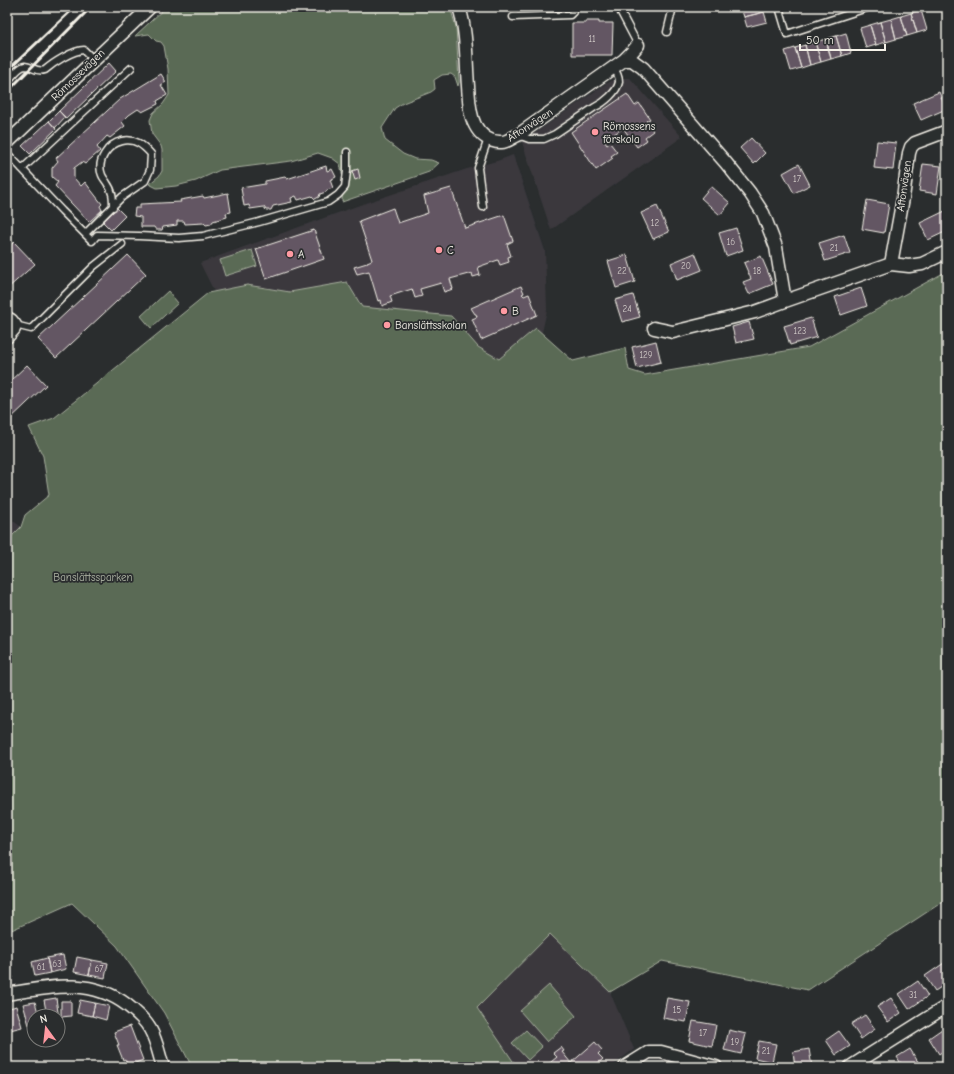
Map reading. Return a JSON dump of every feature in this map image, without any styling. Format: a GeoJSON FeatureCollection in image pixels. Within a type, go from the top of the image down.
{"type":"FeatureCollection","features":[{"type":"Feature","properties":{"kind":"street","name":"Römossevägen"},"geometry":{"type":"LineString","coordinates":[[7,143],[150,7]]}},
{"type":"Feature","properties":{"kind":"street"},"geometry":{"type":"LineString","coordinates":[[459,7],[462,14],[469,108],[474,125],[482,135],[488,139]]}},
{"type":"Feature","properties":{"kind":"street","name":"Aftonvägen"},"geometry":{"type":"LineString","coordinates":[[488,139],[493,142],[503,142],[518,135],[624,60],[638,45]]}},
{"type":"Feature","properties":{"kind":"street"},"geometry":{"type":"LineString","coordinates":[[624,60],[632,60],[642,68],[726,163],[750,193],[763,213],[776,247],[785,301]]}},
{"type":"Feature","properties":{"kind":"street","name":"Aftonvägen"},"geometry":{"type":"LineString","coordinates":[[891,264],[904,198],[911,147],[947,131]]}},
{"type":"Feature","properties":{"kind":"street"},"geometry":{"type":"LineString","coordinates":[[654,328],[673,332],[755,312],[891,264],[909,266],[922,264],[947,252]]}},
{"type":"Feature","properties":{"kind":"street"},"geometry":{"type":"LineString","coordinates":[[7,337],[14,329],[11,322]]}},
{"type":"Feature","properties":{"kind":"street"},"geometry":{"type":"LineString","coordinates":[[7,994],[74,986],[92,988],[104,992],[118,999],[134,1010],[146,1023],[151,1030],[163,1067]]}},
{"type":"Feature","properties":{"kind":"street"},"geometry":{"type":"LineString","coordinates":[[850,1067],[947,1006]]}},
{"type":"Feature","properties":{"kind":"street"},"geometry":{"type":"LineString","coordinates":[[625,1067],[649,1052],[661,1052],[716,1067]]}},
{"type":"Feature","properties":{"kind":"lane"},"geometry":{"type":"LineString","coordinates":[[513,17],[570,15],[573,12],[573,7]]}},
{"type":"Feature","properties":{"kind":"lane"},"geometry":{"type":"LineString","coordinates":[[618,7],[638,45]]}},
{"type":"Feature","properties":{"kind":"lane"},"geometry":{"type":"LineString","coordinates":[[667,32],[673,7]]}},
{"type":"Feature","properties":{"kind":"lane"},"geometry":{"type":"LineString","coordinates":[[779,7],[786,34],[870,7]]}},
{"type":"Feature","properties":{"kind":"lane"},"geometry":{"type":"LineString","coordinates":[[7,82],[23,67],[26,66],[41,71],[45,70],[79,50],[84,50],[94,60]]}},
{"type":"Feature","properties":{"kind":"lane"},"geometry":{"type":"LineString","coordinates":[[518,135],[529,139],[544,139],[555,134],[600,104],[612,94],[619,81],[617,72],[613,67]]}},
{"type":"Feature","properties":{"kind":"lane"},"geometry":{"type":"LineString","coordinates":[[22,169],[131,68]]}},
{"type":"Feature","properties":{"kind":"lane"},"geometry":{"type":"LineString","coordinates":[[483,207],[478,168],[488,139]]}},
{"type":"Feature","properties":{"kind":"lane"},"geometry":{"type":"LineString","coordinates":[[85,234],[113,207],[122,197],[145,181],[150,170],[151,154],[144,146],[132,140],[121,141],[111,146],[105,153],[100,168],[102,176],[111,190],[113,196],[113,207]]}},
{"type":"Feature","properties":{"kind":"lane"},"geometry":{"type":"LineString","coordinates":[[7,152],[92,241],[97,235],[179,238],[203,236],[328,202],[338,195],[345,187],[347,152]]}},
{"type":"Feature","properties":{"kind":"lane"},"geometry":{"type":"LineString","coordinates":[[11,322],[31,329],[93,267],[122,244]]}},
{"type":"Feature","properties":{"kind":"shaded area"},"geometry":{"type":"Polygon","coordinates":[[[617,78],[630,78],[682,137],[551,230],[522,142],[604,85],[617,78]]]}},
{"type":"Feature","properties":{"kind":"shaded area","name":"Banslättsskolan"},"geometry":{"type":"Polygon","coordinates":[[[513,155],[545,251],[547,310],[540,341],[325,514],[200,263],[357,206],[513,155]]]}},
{"type":"Feature","properties":{"kind":"shaded area"},"geometry":{"type":"Polygon","coordinates":[[[7,516],[21,527],[7,541],[7,516]]]}},
{"type":"Feature","properties":{"kind":"shaded area"},"geometry":{"type":"Polygon","coordinates":[[[550,934],[610,992],[634,1049],[611,1067],[517,1067],[477,1008],[550,934]]]}},
{"type":"Feature","properties":{"kind":"green space"},"geometry":{"type":"Polygon","coordinates":[[[166,7],[450,7],[456,27],[458,86],[455,77],[451,74],[442,75],[434,80],[435,89],[431,92],[403,103],[395,108],[382,128],[385,140],[403,154],[415,159],[431,160],[439,163],[429,172],[342,202],[343,177],[340,164],[332,158],[318,153],[291,161],[220,170],[196,181],[176,186],[157,188],[149,184],[159,176],[162,171],[162,150],[161,146],[152,134],[150,120],[153,113],[163,104],[169,95],[168,69],[164,46],[161,42],[156,41],[149,34],[135,36],[166,7]]]}},
{"type":"Feature","properties":{"kind":"green space"},"geometry":{"type":"Polygon","coordinates":[[[252,250],[257,266],[225,276],[220,260],[252,250]]]}},
{"type":"Feature","properties":{"kind":"green space","name":"Banslättssparken"},"geometry":{"type":"Polygon","coordinates":[[[947,271],[947,899],[808,990],[662,961],[610,992],[550,934],[477,1008],[517,1067],[192,1067],[164,1013],[117,946],[72,903],[7,932],[7,541],[21,527],[25,515],[49,495],[43,456],[29,427],[54,418],[208,293],[247,285],[290,292],[347,282],[362,307],[451,316],[478,347],[499,359],[536,328],[573,361],[625,348],[629,370],[645,375],[809,347],[947,271]]]}},
{"type":"Feature","properties":{"kind":"green space"},"geometry":{"type":"Polygon","coordinates":[[[168,291],[178,303],[151,328],[141,316],[168,291]]]}},
{"type":"Feature","properties":{"kind":"green space"},"geometry":{"type":"Polygon","coordinates":[[[549,985],[576,1016],[547,1042],[520,1011],[549,985]]]}},
{"type":"Feature","properties":{"kind":"green space"},"geometry":{"type":"Polygon","coordinates":[[[526,1030],[542,1047],[528,1060],[512,1043],[526,1030]]]}},
{"type":"Feature","properties":{"kind":"building"},"geometry":{"type":"Polygon","coordinates":[[[526,7],[566,7],[566,11],[526,11],[526,7]]]}},
{"type":"Feature","properties":{"kind":"building"},"geometry":{"type":"Polygon","coordinates":[[[763,7],[764,12],[744,17],[741,8],[763,7]]]}},
{"type":"Feature","properties":{"kind":"building"},"geometry":{"type":"Polygon","coordinates":[[[921,10],[927,30],[917,33],[911,13],[921,10]]]}},
{"type":"Feature","properties":{"kind":"building"},"geometry":{"type":"Polygon","coordinates":[[[764,12],[767,22],[747,27],[744,17],[764,12]]]}},
{"type":"Feature","properties":{"kind":"building"},"geometry":{"type":"Polygon","coordinates":[[[911,13],[917,33],[907,36],[901,16],[911,13]]]}},
{"type":"Feature","properties":{"kind":"building"},"geometry":{"type":"Polygon","coordinates":[[[901,16],[907,36],[896,39],[891,19],[901,16]]]}},
{"type":"Feature","properties":{"kind":"building"},"geometry":{"type":"Polygon","coordinates":[[[891,19],[896,39],[886,42],[880,22],[891,19]]]}},
{"type":"Feature","properties":{"kind":"building"},"geometry":{"type":"Polygon","coordinates":[[[586,21],[613,23],[612,55],[572,55],[572,23],[586,23],[586,21]]]}},
{"type":"Feature","properties":{"kind":"building"},"geometry":{"type":"Polygon","coordinates":[[[880,22],[886,42],[876,45],[870,25],[880,22]]]}},
{"type":"Feature","properties":{"kind":"building"},"geometry":{"type":"Polygon","coordinates":[[[870,25],[876,45],[866,48],[860,28],[870,25]]]}},
{"type":"Feature","properties":{"kind":"building"},"geometry":{"type":"Polygon","coordinates":[[[846,33],[851,53],[842,56],[836,36],[846,33]]]}},
{"type":"Feature","properties":{"kind":"building"},"geometry":{"type":"Polygon","coordinates":[[[836,36],[842,56],[831,59],[826,39],[836,36]]]}},
{"type":"Feature","properties":{"kind":"building"},"geometry":{"type":"Polygon","coordinates":[[[826,39],[831,59],[821,62],[815,42],[826,39]]]}},
{"type":"Feature","properties":{"kind":"building"},"geometry":{"type":"Polygon","coordinates":[[[815,42],[821,62],[810,65],[805,45],[815,42]]]}},
{"type":"Feature","properties":{"kind":"building"},"geometry":{"type":"Polygon","coordinates":[[[805,45],[810,65],[801,68],[795,48],[805,45]]]}},
{"type":"Feature","properties":{"kind":"building"},"geometry":{"type":"Polygon","coordinates":[[[795,48],[801,68],[791,71],[785,51],[795,48]]]}},
{"type":"Feature","properties":{"kind":"building"},"geometry":{"type":"Polygon","coordinates":[[[109,63],[116,71],[66,119],[59,111],[109,63]]]}},
{"type":"Feature","properties":{"kind":"building"},"geometry":{"type":"Polygon","coordinates":[[[161,74],[166,82],[161,85],[167,95],[157,101],[158,104],[142,112],[138,109],[129,115],[122,122],[125,126],[110,138],[107,136],[97,147],[100,151],[85,164],[82,162],[74,168],[74,178],[81,186],[85,182],[102,204],[100,206],[102,210],[89,222],[55,186],[58,182],[52,177],[52,168],[58,161],[56,158],[120,99],[161,74]]]}},
{"type":"Feature","properties":{"kind":"building"},"geometry":{"type":"Polygon","coordinates":[[[939,92],[946,109],[921,120],[913,103],[939,92]]]}},
{"type":"Feature","properties":{"kind":"building","name":"Römossens förskola"},"geometry":{"type":"Polygon","coordinates":[[[627,94],[635,106],[639,103],[650,119],[646,121],[653,131],[645,137],[647,140],[637,147],[623,128],[604,141],[607,145],[610,143],[617,152],[611,156],[613,158],[596,170],[571,132],[627,94]]]}},
{"type":"Feature","properties":{"kind":"building"},"geometry":{"type":"Polygon","coordinates":[[[59,111],[65,117],[55,128],[49,121],[59,111]]]}},
{"type":"Feature","properties":{"kind":"building"},"geometry":{"type":"Polygon","coordinates":[[[49,121],[56,129],[30,154],[22,146],[49,121]]]}},
{"type":"Feature","properties":{"kind":"building"},"geometry":{"type":"Polygon","coordinates":[[[751,138],[765,153],[754,164],[740,148],[751,138]]]}},
{"type":"Feature","properties":{"kind":"building"},"geometry":{"type":"Polygon","coordinates":[[[877,141],[896,143],[893,170],[874,168],[877,141]]]}},
{"type":"Feature","properties":{"kind":"building"},"geometry":{"type":"Polygon","coordinates":[[[799,164],[810,185],[794,193],[783,173],[799,164]]]}},
{"type":"Feature","properties":{"kind":"building"},"geometry":{"type":"Polygon","coordinates":[[[923,164],[941,166],[937,194],[919,191],[923,164]]]}},
{"type":"Feature","properties":{"kind":"building"},"geometry":{"type":"Polygon","coordinates":[[[326,166],[327,171],[332,169],[336,177],[330,180],[333,188],[320,194],[319,197],[315,199],[312,196],[298,200],[296,196],[291,198],[292,202],[273,206],[271,210],[266,210],[264,207],[250,209],[249,205],[244,206],[241,188],[265,184],[265,181],[285,177],[287,179],[326,166]]]}},
{"type":"Feature","properties":{"kind":"building"},"geometry":{"type":"Polygon","coordinates":[[[358,169],[360,178],[355,180],[352,171],[358,169]]]}},
{"type":"Feature","properties":{"kind":"building"},"geometry":{"type":"Polygon","coordinates":[[[711,186],[730,203],[720,215],[701,198],[711,186]]]}},
{"type":"Feature","properties":{"kind":"building","name":"C"},"geometry":{"type":"Polygon","coordinates":[[[451,188],[465,228],[504,215],[513,241],[507,244],[511,256],[508,257],[509,262],[500,265],[498,260],[478,267],[480,275],[473,277],[472,273],[450,279],[453,289],[444,292],[441,283],[420,289],[422,296],[415,298],[412,289],[390,296],[392,302],[382,306],[381,300],[378,301],[369,271],[357,274],[354,267],[372,260],[359,221],[393,208],[398,223],[428,213],[424,196],[451,188]]]}},
{"type":"Feature","properties":{"kind":"building"},"geometry":{"type":"Polygon","coordinates":[[[228,193],[231,212],[226,213],[227,217],[213,221],[211,224],[185,224],[184,221],[177,221],[177,225],[163,227],[162,230],[156,230],[154,227],[141,227],[141,217],[134,216],[135,208],[140,208],[140,204],[181,202],[180,200],[203,196],[204,198],[228,193]]]}},
{"type":"Feature","properties":{"kind":"building"},"geometry":{"type":"Polygon","coordinates":[[[867,200],[889,204],[884,233],[862,229],[867,200]]]}},
{"type":"Feature","properties":{"kind":"building"},"geometry":{"type":"Polygon","coordinates":[[[657,206],[669,232],[653,239],[641,213],[657,206]]]}},
{"type":"Feature","properties":{"kind":"building"},"geometry":{"type":"Polygon","coordinates":[[[117,208],[125,216],[111,230],[103,222],[117,208]]]}},
{"type":"Feature","properties":{"kind":"building"},"geometry":{"type":"Polygon","coordinates":[[[945,211],[947,215],[947,231],[928,240],[920,223],[945,211]]]}},
{"type":"Feature","properties":{"kind":"building"},"geometry":{"type":"Polygon","coordinates":[[[736,228],[743,250],[726,256],[719,233],[736,228]]]}},
{"type":"Feature","properties":{"kind":"building","name":"A"},"geometry":{"type":"Polygon","coordinates":[[[314,230],[324,259],[266,279],[256,249],[314,230]]]}},
{"type":"Feature","properties":{"kind":"building"},"geometry":{"type":"Polygon","coordinates":[[[844,235],[850,253],[825,261],[819,243],[844,235]]]}},
{"type":"Feature","properties":{"kind":"building"},"geometry":{"type":"Polygon","coordinates":[[[14,242],[35,264],[7,289],[7,249],[14,242]]]}},
{"type":"Feature","properties":{"kind":"building"},"geometry":{"type":"Polygon","coordinates":[[[695,253],[702,270],[677,280],[671,263],[695,253]]]}},
{"type":"Feature","properties":{"kind":"building"},"geometry":{"type":"Polygon","coordinates":[[[128,255],[146,274],[56,358],[38,339],[128,255]]]}},
{"type":"Feature","properties":{"kind":"building"},"geometry":{"type":"Polygon","coordinates":[[[627,255],[635,282],[616,288],[608,261],[627,255]]]}},
{"type":"Feature","properties":{"kind":"building"},"geometry":{"type":"Polygon","coordinates":[[[761,256],[773,284],[749,294],[743,282],[751,279],[744,263],[761,256]]]}},
{"type":"Feature","properties":{"kind":"building","name":"B"},"geometry":{"type":"Polygon","coordinates":[[[521,286],[524,293],[522,294],[524,296],[529,294],[537,315],[481,340],[472,319],[477,317],[471,308],[521,286]]]}},
{"type":"Feature","properties":{"kind":"building"},"geometry":{"type":"Polygon","coordinates":[[[861,288],[867,306],[841,315],[835,297],[861,288]]]}},
{"type":"Feature","properties":{"kind":"building"},"geometry":{"type":"Polygon","coordinates":[[[633,295],[640,317],[622,322],[615,300],[633,295]]]}},
{"type":"Feature","properties":{"kind":"building"},"geometry":{"type":"Polygon","coordinates":[[[811,318],[817,337],[790,345],[784,326],[811,318]]]}},
{"type":"Feature","properties":{"kind":"building"},"geometry":{"type":"Polygon","coordinates":[[[749,322],[754,339],[736,343],[732,327],[749,322]]]}},
{"type":"Feature","properties":{"kind":"building"},"geometry":{"type":"Polygon","coordinates":[[[656,341],[661,362],[637,368],[632,347],[656,341]]]}},
{"type":"Feature","properties":{"kind":"building"},"geometry":{"type":"Polygon","coordinates":[[[27,365],[46,385],[7,422],[7,384],[27,365]]]}},
{"type":"Feature","properties":{"kind":"building"},"geometry":{"type":"Polygon","coordinates":[[[63,955],[66,969],[50,973],[47,958],[63,955]]]}},
{"type":"Feature","properties":{"kind":"building"},"geometry":{"type":"Polygon","coordinates":[[[77,957],[92,960],[89,975],[74,972],[77,957]]]}},
{"type":"Feature","properties":{"kind":"building"},"geometry":{"type":"Polygon","coordinates":[[[47,958],[50,973],[35,976],[32,962],[47,958]]]}},
{"type":"Feature","properties":{"kind":"building"},"geometry":{"type":"Polygon","coordinates":[[[92,960],[108,963],[105,978],[89,975],[92,960]]]}},
{"type":"Feature","properties":{"kind":"building"},"geometry":{"type":"Polygon","coordinates":[[[9,963],[13,978],[7,979],[7,964],[9,963]]]}},
{"type":"Feature","properties":{"kind":"building"},"geometry":{"type":"Polygon","coordinates":[[[944,963],[947,968],[947,983],[935,991],[925,976],[944,963]]]}},
{"type":"Feature","properties":{"kind":"building"},"geometry":{"type":"Polygon","coordinates":[[[918,981],[928,996],[909,1009],[899,994],[918,981]]]}},
{"type":"Feature","properties":{"kind":"building"},"geometry":{"type":"Polygon","coordinates":[[[56,998],[57,1008],[46,1008],[44,1000],[56,998]]]}},
{"type":"Feature","properties":{"kind":"building"},"geometry":{"type":"Polygon","coordinates":[[[667,998],[690,1002],[686,1022],[663,1018],[667,998]]]}},
{"type":"Feature","properties":{"kind":"building"},"geometry":{"type":"Polygon","coordinates":[[[891,998],[901,1013],[888,1022],[877,1007],[891,998]]]}},
{"type":"Feature","properties":{"kind":"building"},"geometry":{"type":"Polygon","coordinates":[[[80,1000],[95,1003],[92,1016],[77,1013],[80,1000]]]}},
{"type":"Feature","properties":{"kind":"building"},"geometry":{"type":"Polygon","coordinates":[[[61,1001],[71,1001],[71,1016],[66,1016],[66,1008],[61,1008],[61,1001]]]}},
{"type":"Feature","properties":{"kind":"building"},"geometry":{"type":"Polygon","coordinates":[[[35,1002],[37,1008],[26,1008],[26,1014],[23,1004],[35,1002]]]}},
{"type":"Feature","properties":{"kind":"building"},"geometry":{"type":"Polygon","coordinates":[[[95,1003],[109,1006],[106,1020],[92,1016],[95,1003]]]}},
{"type":"Feature","properties":{"kind":"building"},"geometry":{"type":"Polygon","coordinates":[[[16,1006],[22,1027],[10,1030],[7,1018],[7,1009],[16,1006]]]}},
{"type":"Feature","properties":{"kind":"building"},"geometry":{"type":"Polygon","coordinates":[[[865,1015],[875,1029],[861,1039],[851,1024],[865,1015]]]}},
{"type":"Feature","properties":{"kind":"building"},"geometry":{"type":"Polygon","coordinates":[[[693,1021],[716,1025],[712,1046],[689,1041],[693,1021]]]}},
{"type":"Feature","properties":{"kind":"building"},"geometry":{"type":"Polygon","coordinates":[[[130,1026],[143,1060],[128,1066],[125,1059],[123,1060],[114,1032],[130,1026]]]}},
{"type":"Feature","properties":{"kind":"building"},"geometry":{"type":"Polygon","coordinates":[[[942,1029],[947,1038],[947,1048],[939,1054],[929,1038],[942,1029]]]}},
{"type":"Feature","properties":{"kind":"building"},"geometry":{"type":"Polygon","coordinates":[[[729,1030],[746,1034],[741,1054],[724,1050],[729,1030]]]}},
{"type":"Feature","properties":{"kind":"building"},"geometry":{"type":"Polygon","coordinates":[[[839,1031],[850,1046],[836,1055],[826,1040],[839,1031]]]}},
{"type":"Feature","properties":{"kind":"building"},"geometry":{"type":"Polygon","coordinates":[[[759,1041],[776,1044],[772,1062],[755,1058],[759,1041]]]}},
{"type":"Feature","properties":{"kind":"building"},"geometry":{"type":"Polygon","coordinates":[[[595,1042],[602,1050],[598,1054],[603,1059],[594,1067],[545,1067],[557,1057],[553,1053],[561,1047],[564,1051],[562,1052],[571,1063],[595,1042]]]}},
{"type":"Feature","properties":{"kind":"building"},"geometry":{"type":"Polygon","coordinates":[[[809,1049],[812,1067],[795,1067],[793,1052],[809,1049]]]}},
{"type":"Feature","properties":{"kind":"building"},"geometry":{"type":"Polygon","coordinates":[[[910,1049],[920,1065],[916,1067],[903,1067],[897,1057],[910,1049]]]}},
{"type":"Feature","properties":{"kind":"railway"},"geometry":{"type":"LineString","coordinates":[[7,71],[75,7]]}},
{"type":"Feature","properties":{"kind":"railway"},"geometry":{"type":"LineString","coordinates":[[7,92],[91,7]]}},
{"type":"Feature","properties":{"kind":"place","name":"Römossens förskola"},"geometry":{"type":"Point","coordinates":[595,132]}},
{"type":"Feature","properties":{"kind":"place","name":"C"},"geometry":{"type":"Point","coordinates":[439,250]}},
{"type":"Feature","properties":{"kind":"place","name":"A"},"geometry":{"type":"Point","coordinates":[290,254]}},
{"type":"Feature","properties":{"kind":"place","name":"B"},"geometry":{"type":"Point","coordinates":[504,311]}},
{"type":"Feature","properties":{"kind":"place","name":"Banslättsskolan"},"geometry":{"type":"Point","coordinates":[387,325]}}]}
